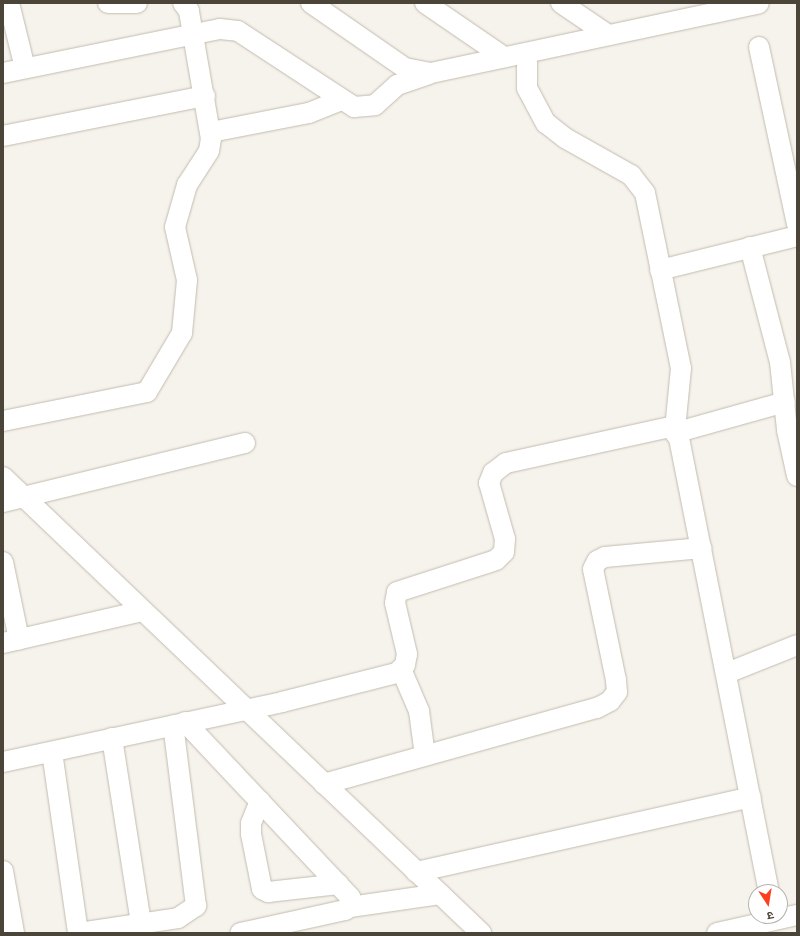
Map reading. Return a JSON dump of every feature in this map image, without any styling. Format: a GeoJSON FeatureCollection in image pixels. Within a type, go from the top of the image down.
{"type":"FeatureCollection","features":[{"type":"Feature","properties":{"kind":"street"},"geometry":{"type":"LineString","coordinates":[[8,3],[25,68]]}},
{"type":"Feature","properties":{"kind":"street"},"geometry":{"type":"LineString","coordinates":[[108,3],[137,3]]}},
{"type":"Feature","properties":{"kind":"street"},"geometry":{"type":"LineString","coordinates":[[3,421],[147,392],[154,385],[184,327],[187,280],[175,227],[188,185],[209,151],[212,132],[189,11],[183,3]]}},
{"type":"Feature","properties":{"kind":"street"},"geometry":{"type":"LineString","coordinates":[[311,3],[405,68],[431,73]]}},
{"type":"Feature","properties":{"kind":"street"},"geometry":{"type":"LineString","coordinates":[[425,3],[504,58]]}},
{"type":"Feature","properties":{"kind":"street"},"geometry":{"type":"LineString","coordinates":[[560,3],[608,35]]}},
{"type":"Feature","properties":{"kind":"street"},"geometry":{"type":"LineString","coordinates":[[3,73],[193,32],[238,32],[354,107],[375,104],[397,85],[431,73],[608,35],[725,6],[759,3]]}},
{"type":"Feature","properties":{"kind":"street"},"geometry":{"type":"LineString","coordinates":[[759,47],[797,224]]}},
{"type":"Feature","properties":{"kind":"street"},"geometry":{"type":"LineString","coordinates":[[527,53],[527,88],[546,123],[556,133],[640,182],[681,368],[677,431],[727,673],[767,884]]}},
{"type":"Feature","properties":{"kind":"street"},"geometry":{"type":"LineString","coordinates":[[3,136],[205,96]]}},
{"type":"Feature","properties":{"kind":"street"},"geometry":{"type":"LineString","coordinates":[[212,132],[309,113],[342,100]]}},
{"type":"Feature","properties":{"kind":"street"},"geometry":{"type":"LineString","coordinates":[[660,270],[797,236]]}},
{"type":"Feature","properties":{"kind":"street"},"geometry":{"type":"LineString","coordinates":[[750,247],[780,362],[797,476]]}},
{"type":"Feature","properties":{"kind":"street"},"geometry":{"type":"LineString","coordinates":[[3,762],[246,709],[390,675],[401,669],[407,654],[395,604],[397,592],[496,560],[504,552],[505,539],[490,483],[493,473],[506,463],[665,428],[677,431],[785,402]]}},
{"type":"Feature","properties":{"kind":"street"},"geometry":{"type":"LineString","coordinates":[[3,502],[245,442]]}},
{"type":"Feature","properties":{"kind":"street"},"geometry":{"type":"LineString","coordinates":[[3,477],[480,933]]}},
{"type":"Feature","properties":{"kind":"street"},"geometry":{"type":"LineString","coordinates":[[324,784],[597,708],[610,701],[617,692],[616,680],[593,568],[597,561],[605,557],[702,548]]}},
{"type":"Feature","properties":{"kind":"street"},"geometry":{"type":"LineString","coordinates":[[3,562],[11,641],[143,611]]}},
{"type":"Feature","properties":{"kind":"street"},"geometry":{"type":"LineString","coordinates":[[727,673],[797,645]]}},
{"type":"Feature","properties":{"kind":"street"},"geometry":{"type":"LineString","coordinates":[[401,669],[419,711],[426,756]]}},
{"type":"Feature","properties":{"kind":"street"},"geometry":{"type":"LineString","coordinates":[[179,724],[260,801],[339,884],[350,897],[350,907]]}},
{"type":"Feature","properties":{"kind":"street"},"geometry":{"type":"LineString","coordinates":[[52,752],[78,933],[178,918],[196,906],[179,724]]}},
{"type":"Feature","properties":{"kind":"street"},"geometry":{"type":"LineString","coordinates":[[112,738],[141,924]]}},
{"type":"Feature","properties":{"kind":"street"},"geometry":{"type":"LineString","coordinates":[[416,872],[751,797]]}},
{"type":"Feature","properties":{"kind":"street"},"geometry":{"type":"LineString","coordinates":[[260,801],[251,823],[251,834],[262,889],[268,892],[339,884]]}},
{"type":"Feature","properties":{"kind":"street"},"geometry":{"type":"LineString","coordinates":[[3,871],[14,933]]}},
{"type":"Feature","properties":{"kind":"street"},"geometry":{"type":"LineString","coordinates":[[240,933],[350,907],[440,894]]}},
{"type":"Feature","properties":{"kind":"street"},"geometry":{"type":"LineString","coordinates":[[717,933],[751,924]]}}]}
